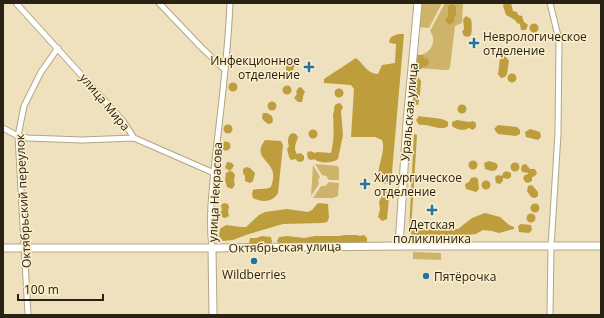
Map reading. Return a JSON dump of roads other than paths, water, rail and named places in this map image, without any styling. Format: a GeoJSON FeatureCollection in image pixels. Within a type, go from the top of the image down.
{"type":"FeatureCollection","features":[{"type":"Feature","properties":{"kind":"main road","name":"Уральская улица"},"geometry":{"type":"LineString","coordinates":[[399,246],[407,122],[418,3]]}},
{"type":"Feature","properties":{"kind":"main road","name":"Октябрьская улица"},"geometry":{"type":"LineString","coordinates":[[3,248],[601,246]]}},
{"type":"Feature","properties":{"kind":"main road","name":"улица Некрасова"},"geometry":{"type":"LineString","coordinates":[[212,248],[213,315]]}},
{"type":"Feature","properties":{"kind":"street","name":"улица Мира"},"geometry":{"type":"LineString","coordinates":[[16,3],[123,121],[134,138],[214,173]]}},
{"type":"Feature","properties":{"kind":"street"},"geometry":{"type":"LineString","coordinates":[[159,3],[201,47],[226,70]]}},
{"type":"Feature","properties":{"kind":"street","name":"улица Некрасова"},"geometry":{"type":"LineString","coordinates":[[212,248],[210,233],[214,173],[226,70],[230,3]]}},
{"type":"Feature","properties":{"kind":"street"},"geometry":{"type":"LineString","coordinates":[[550,3],[559,40],[558,134],[551,247],[550,315]]}},
{"type":"Feature","properties":{"kind":"street","name":"Октябрьский переулок"},"geometry":{"type":"LineString","coordinates":[[28,315],[18,136],[24,106],[41,72],[58,48]]}},
{"type":"Feature","properties":{"kind":"street"},"geometry":{"type":"LineString","coordinates":[[3,128],[18,136],[54,140],[134,138]]}},
{"type":"Feature","properties":{"kind":"place","name":"Неврологическое отделение"},"geometry":{"type":"Point","coordinates":[474,43]}},
{"type":"Feature","properties":{"kind":"place","name":"Инфекционное отделение"},"geometry":{"type":"Point","coordinates":[309,67]}},
{"type":"Feature","properties":{"kind":"place","name":"Хирургическое отделение"},"geometry":{"type":"Point","coordinates":[365,184]}},
{"type":"Feature","properties":{"kind":"place","name":"Детская поликлиника"},"geometry":{"type":"Point","coordinates":[432,210]}},
{"type":"Feature","properties":{"kind":"place","name":"Wildberries"},"geometry":{"type":"Point","coordinates":[254,261]}},
{"type":"Feature","properties":{"kind":"place","name":"Пятёрочка"},"geometry":{"type":"Point","coordinates":[426,276]}}]}
